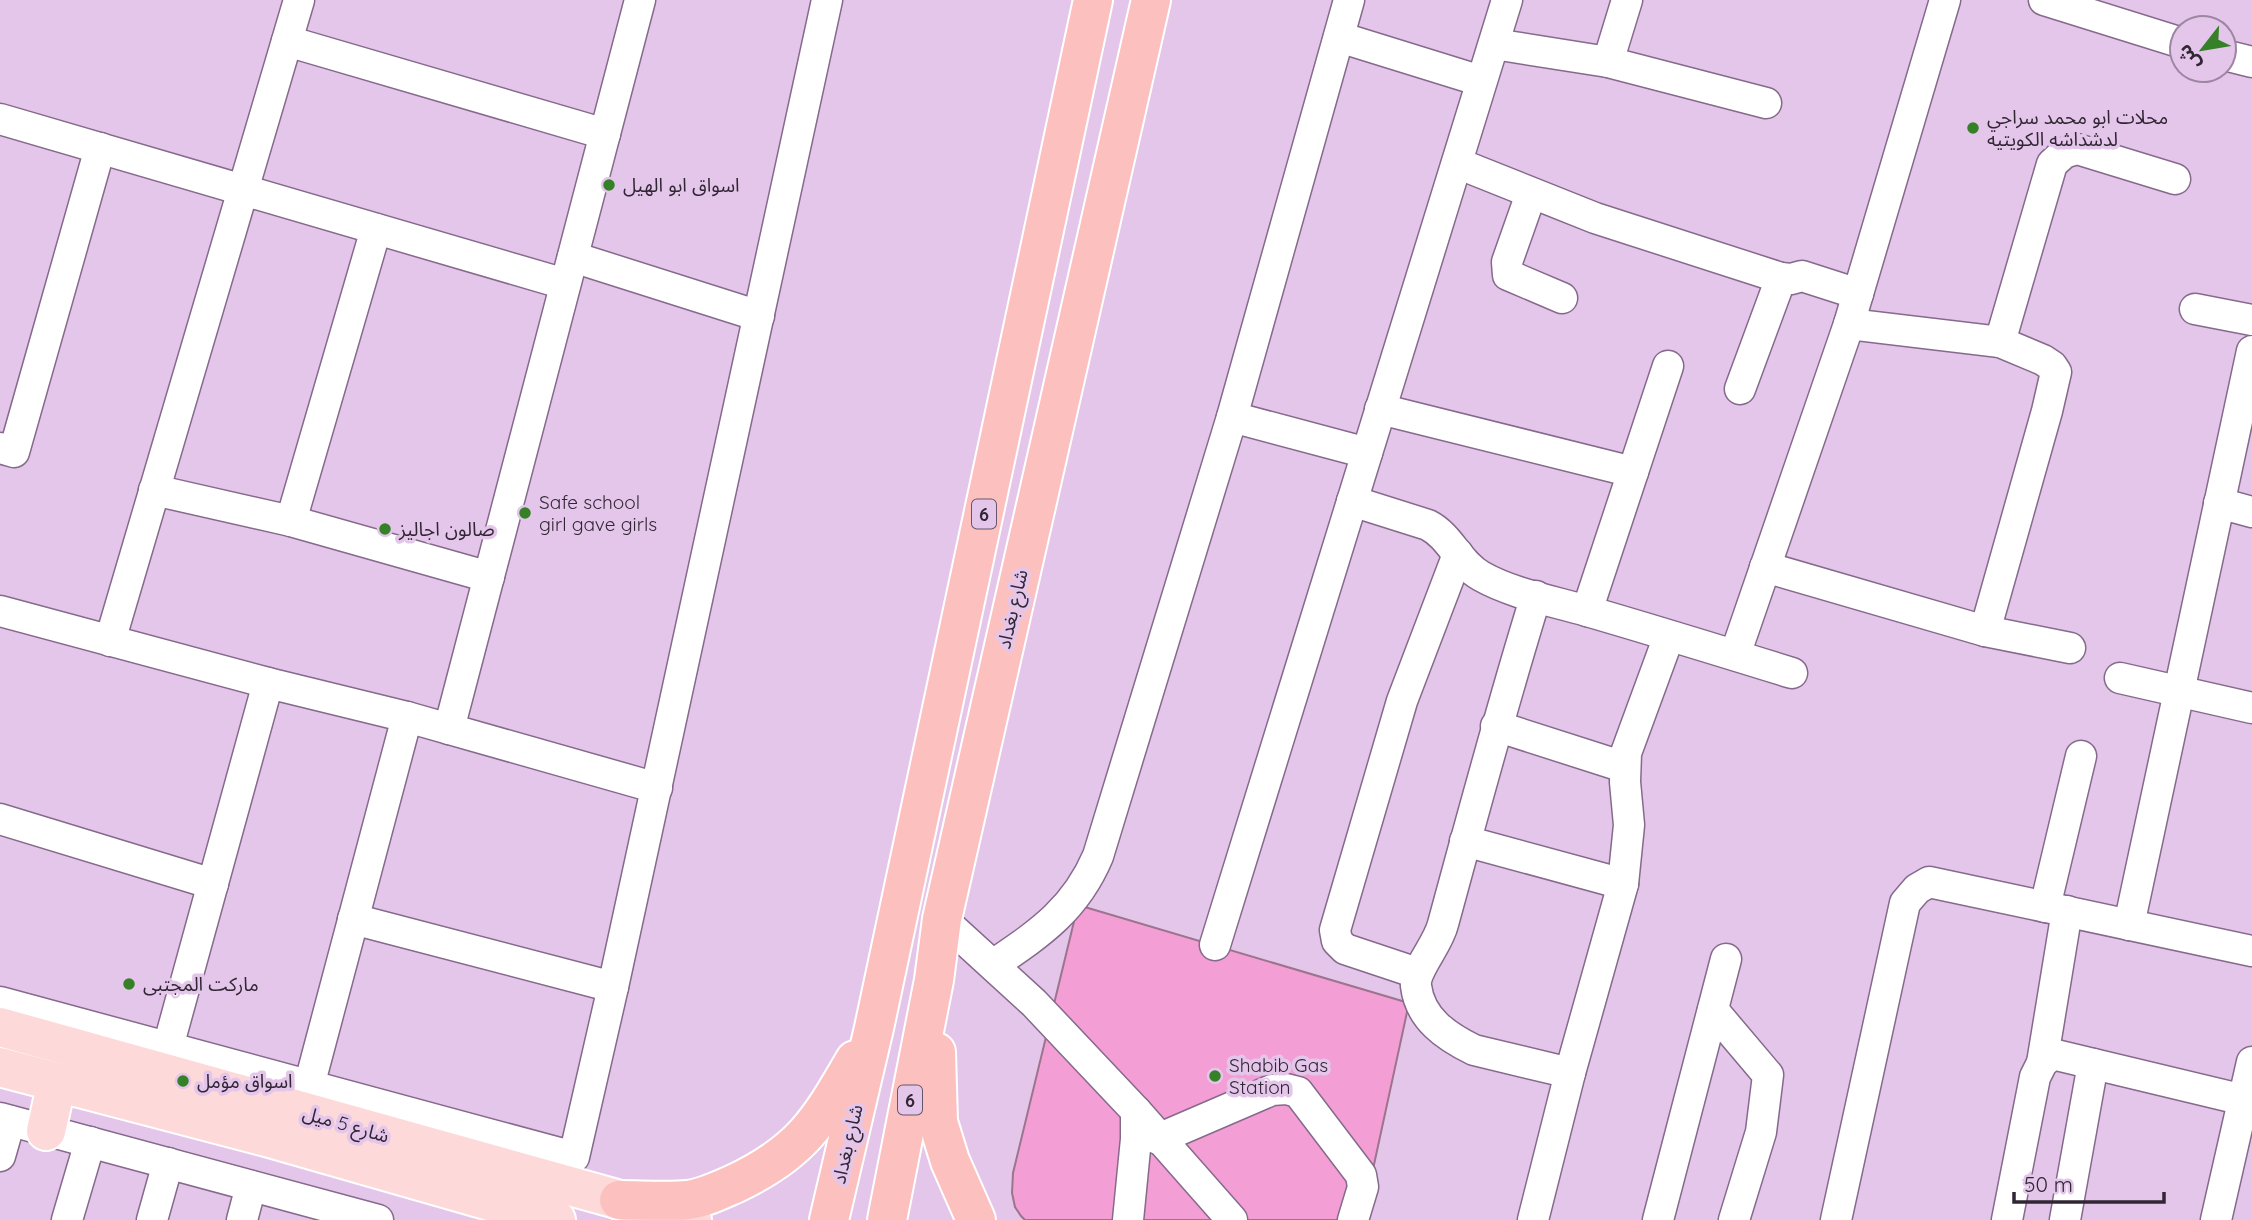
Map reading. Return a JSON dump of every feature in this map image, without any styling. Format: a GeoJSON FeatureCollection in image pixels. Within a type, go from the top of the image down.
{"type":"FeatureCollection","features":[{"type":"Feature","properties":{"kind":"highway","name":"شارع بغداد"},"geometry":{"type":"LineString","coordinates":[[829,1220],[874,1028],[1093,0]]}},
{"type":"Feature","properties":{"kind":"highway","name":"شارع بغداد"},"geometry":{"type":"LineString","coordinates":[[887,1220],[934,980],[942,919],[1151,0]]}},
{"type":"Feature","properties":{"kind":"highway"},"geometry":{"type":"LineString","coordinates":[[934,980],[937,1122],[950,1161],[976,1220]]}},
{"type":"Feature","properties":{"kind":"highway"},"geometry":{"type":"LineString","coordinates":[[619,1200],[690,1199],[714,1193],[759,1172],[805,1137],[823,1114],[874,1028]]}},
{"type":"Feature","properties":{"kind":"main road","name":"شارع 5 ميل"},"geometry":{"type":"LineString","coordinates":[[0,1027],[86,1038],[692,1220]]}},
{"type":"Feature","properties":{"kind":"main road","name":"شارع 5 ميل"},"geometry":{"type":"LineString","coordinates":[[0,1067],[266,1137],[556,1220]]}},
{"type":"Feature","properties":{"kind":"main road"},"geometry":{"type":"LineString","coordinates":[[19,1123],[57,1082]]}},
{"type":"Feature","properties":{"kind":"street"},"geometry":{"type":"LineString","coordinates":[[110,640],[299,0]]}},
{"type":"Feature","properties":{"kind":"street"},"geometry":{"type":"LineString","coordinates":[[449,729],[640,0]]}},
{"type":"Feature","properties":{"kind":"street"},"geometry":{"type":"LineString","coordinates":[[0,1002],[86,1038],[168,1047],[574,1157],[657,788],[827,0]]}},
{"type":"Feature","properties":{"kind":"street"},"geometry":{"type":"LineString","coordinates":[[993,965],[1062,914],[1083,887],[1098,856],[1232,416],[1349,0]]}},
{"type":"Feature","properties":{"kind":"street"},"geometry":{"type":"LineString","coordinates":[[1216,945],[1507,0]]}},
{"type":"Feature","properties":{"kind":"street"},"geometry":{"type":"LineString","coordinates":[[1608,62],[1628,0]]}},
{"type":"Feature","properties":{"kind":"street"},"geometry":{"type":"LineString","coordinates":[[1735,655],[1849,324],[1945,0]]}},
{"type":"Feature","properties":{"kind":"street"},"geometry":{"type":"LineString","coordinates":[[2044,0],[2168,39]]}},
{"type":"Feature","properties":{"kind":"street"},"geometry":{"type":"LineString","coordinates":[[1339,37],[1481,81]]}},
{"type":"Feature","properties":{"kind":"street"},"geometry":{"type":"LineString","coordinates":[[287,41],[605,134]]}},
{"type":"Feature","properties":{"kind":"street"},"geometry":{"type":"LineString","coordinates":[[1494,44],[1608,62],[1766,103]]}},
{"type":"Feature","properties":{"kind":"street"},"geometry":{"type":"LineString","coordinates":[[0,119],[376,229],[759,316]]}},
{"type":"Feature","properties":{"kind":"street"},"geometry":{"type":"LineString","coordinates":[[0,448],[14,452],[100,148]]}},
{"type":"Feature","properties":{"kind":"street"},"geometry":{"type":"LineString","coordinates":[[2000,342],[2052,164],[2064,153],[2077,149],[2175,179]]}},
{"type":"Feature","properties":{"kind":"street"},"geometry":{"type":"LineString","coordinates":[[1457,163],[1595,218],[1782,278],[1802,276],[1858,294]]}},
{"type":"Feature","properties":{"kind":"street"},"geometry":{"type":"LineString","coordinates":[[1531,194],[1507,262],[1508,275],[1562,298]]}},
{"type":"Feature","properties":{"kind":"street"},"geometry":{"type":"LineString","coordinates":[[290,521],[376,229]]}},
{"type":"Feature","properties":{"kind":"street"},"geometry":{"type":"LineString","coordinates":[[1740,389],[1782,278]]}},
{"type":"Feature","properties":{"kind":"street"},"geometry":{"type":"LineString","coordinates":[[2195,309],[2252,320]]}},
{"type":"Feature","properties":{"kind":"street"},"geometry":{"type":"LineString","coordinates":[[1849,324],[2000,342],[2043,360],[2056,372],[1985,631]]}},
{"type":"Feature","properties":{"kind":"street"},"geometry":{"type":"LineString","coordinates":[[2129,925],[2252,351]]}},
{"type":"Feature","properties":{"kind":"street"},"geometry":{"type":"LineString","coordinates":[[1587,611],[1668,366]]}},
{"type":"Feature","properties":{"kind":"street"},"geometry":{"type":"LineString","coordinates":[[1380,409],[1633,472]]}},
{"type":"Feature","properties":{"kind":"street"},"geometry":{"type":"LineString","coordinates":[[1232,416],[1367,453]]}},
{"type":"Feature","properties":{"kind":"street"},"geometry":{"type":"LineString","coordinates":[[154,490],[290,521],[489,577]]}},
{"type":"Feature","properties":{"kind":"street"},"geometry":{"type":"LineString","coordinates":[[1352,501],[1428,525],[1445,536],[1464,562],[1481,576],[1535,596],[1792,673]]}},
{"type":"Feature","properties":{"kind":"street"},"geometry":{"type":"LineString","coordinates":[[2219,503],[2252,512]]}},
{"type":"Feature","properties":{"kind":"street"},"geometry":{"type":"LineString","coordinates":[[1417,973],[1345,950],[1337,941],[1335,930],[1402,701],[1458,554]]}},
{"type":"Feature","properties":{"kind":"street"},"geometry":{"type":"LineString","coordinates":[[1765,567],[1985,631],[2070,648]]}},
{"type":"Feature","properties":{"kind":"street"},"geometry":{"type":"LineString","coordinates":[[1535,596],[1496,726],[1441,934],[1417,973],[1415,984],[1422,1006],[1435,1025],[1447,1035],[1474,1050],[1570,1073]]}},
{"type":"Feature","properties":{"kind":"street"},"geometry":{"type":"LineString","coordinates":[[0,611],[268,683],[407,717],[657,788]]}},
{"type":"Feature","properties":{"kind":"street"},"geometry":{"type":"LineString","coordinates":[[1533,1220],[1570,1073],[1623,884],[1629,825],[1624,767],[1626,753],[1670,636]]}},
{"type":"Feature","properties":{"kind":"street"},"geometry":{"type":"LineString","coordinates":[[2120,678],[2252,708]]}},
{"type":"Feature","properties":{"kind":"street"},"geometry":{"type":"LineString","coordinates":[[168,1047],[268,683]]}},
{"type":"Feature","properties":{"kind":"street"},"geometry":{"type":"LineString","coordinates":[[309,1086],[407,717]]}},
{"type":"Feature","properties":{"kind":"street"},"geometry":{"type":"LineString","coordinates":[[1496,726],[1624,767]]}},
{"type":"Feature","properties":{"kind":"street"},"geometry":{"type":"LineString","coordinates":[[2007,1220],[2035,1077],[2042,1063],[2056,909],[2081,756]]}},
{"type":"Feature","properties":{"kind":"street"},"geometry":{"type":"LineString","coordinates":[[0,819],[213,884]]}},
{"type":"Feature","properties":{"kind":"street"},"geometry":{"type":"LineString","coordinates":[[1465,841],[1623,884]]}},
{"type":"Feature","properties":{"kind":"street"},"geometry":{"type":"LineString","coordinates":[[1836,1220],[1905,903],[1917,889],[1928,882],[2252,951]]}},
{"type":"Feature","properties":{"kind":"street"},"geometry":{"type":"LineString","coordinates":[[354,919],[613,987]]}},
{"type":"Feature","properties":{"kind":"street"},"geometry":{"type":"LineString","coordinates":[[942,919],[1034,1003],[1136,1111],[1232,1220]]}},
{"type":"Feature","properties":{"kind":"street"},"geometry":{"type":"LineString","coordinates":[[1658,1220],[1726,959]]}},
{"type":"Feature","properties":{"kind":"street"},"geometry":{"type":"LineString","coordinates":[[1713,1010],[1768,1075],[1761,1132],[1734,1220]]}},
{"type":"Feature","properties":{"kind":"street"},"geometry":{"type":"LineString","coordinates":[[2042,1063],[2052,1054],[2248,1101]]}},
{"type":"Feature","properties":{"kind":"street"},"geometry":{"type":"LineString","coordinates":[[2216,1220],[2248,1101],[2252,1062]]}},
{"type":"Feature","properties":{"kind":"street"},"geometry":{"type":"LineString","coordinates":[[2065,1220],[2094,1064]]}},
{"type":"Feature","properties":{"kind":"street"},"geometry":{"type":"LineString","coordinates":[[1158,1139],[1272,1090],[1298,1092],[1361,1175],[1363,1187],[1353,1220]]}},
{"type":"Feature","properties":{"kind":"street"},"geometry":{"type":"LineString","coordinates":[[1128,1220],[1136,1111]]}},
{"type":"Feature","properties":{"kind":"street"},"geometry":{"type":"LineString","coordinates":[[0,1156],[19,1123],[378,1220]]}},
{"type":"Feature","properties":{"kind":"street"},"geometry":{"type":"LineString","coordinates":[[66,1220],[90,1142]]}},
{"type":"Feature","properties":{"kind":"street"},"geometry":{"type":"LineString","coordinates":[[152,1220],[168,1163]]}},
{"type":"Feature","properties":{"kind":"street"},"geometry":{"type":"LineString","coordinates":[[242,1220],[251,1186]]}},
{"type":"Feature","properties":{"kind":"building","name":"Shabib Gas Station"},"geometry":{"type":"Polygon","coordinates":[[[1078,905],[1409,1003],[1362,1220],[1025,1220],[1021,1216],[1015,1207],[1012,1193],[1013,1173],[1078,905]]]}},
{"type":"Feature","properties":{"kind":"place","name":"محلات ابو محمد سراجي لدشداشه الكويتيه"},"geometry":{"type":"Point","coordinates":[1973,128]}},
{"type":"Feature","properties":{"kind":"place","name":"اسواق ابو الهيل"},"geometry":{"type":"Point","coordinates":[609,185]}},
{"type":"Feature","properties":{"kind":"place","name":"Safe school girl gave girls"},"geometry":{"type":"Point","coordinates":[525,513]}},
{"type":"Feature","properties":{"kind":"place","name":"صالون اجاليز"},"geometry":{"type":"Point","coordinates":[385,529]}},
{"type":"Feature","properties":{"kind":"place","name":"ماركت المجتبى"},"geometry":{"type":"Point","coordinates":[129,984]}},
{"type":"Feature","properties":{"kind":"place","name":"Shabib Gas Station"},"geometry":{"type":"Point","coordinates":[1215,1076]}},
{"type":"Feature","properties":{"kind":"place","name":"اسواق مؤمل"},"geometry":{"type":"Point","coordinates":[183,1081]}}]}
